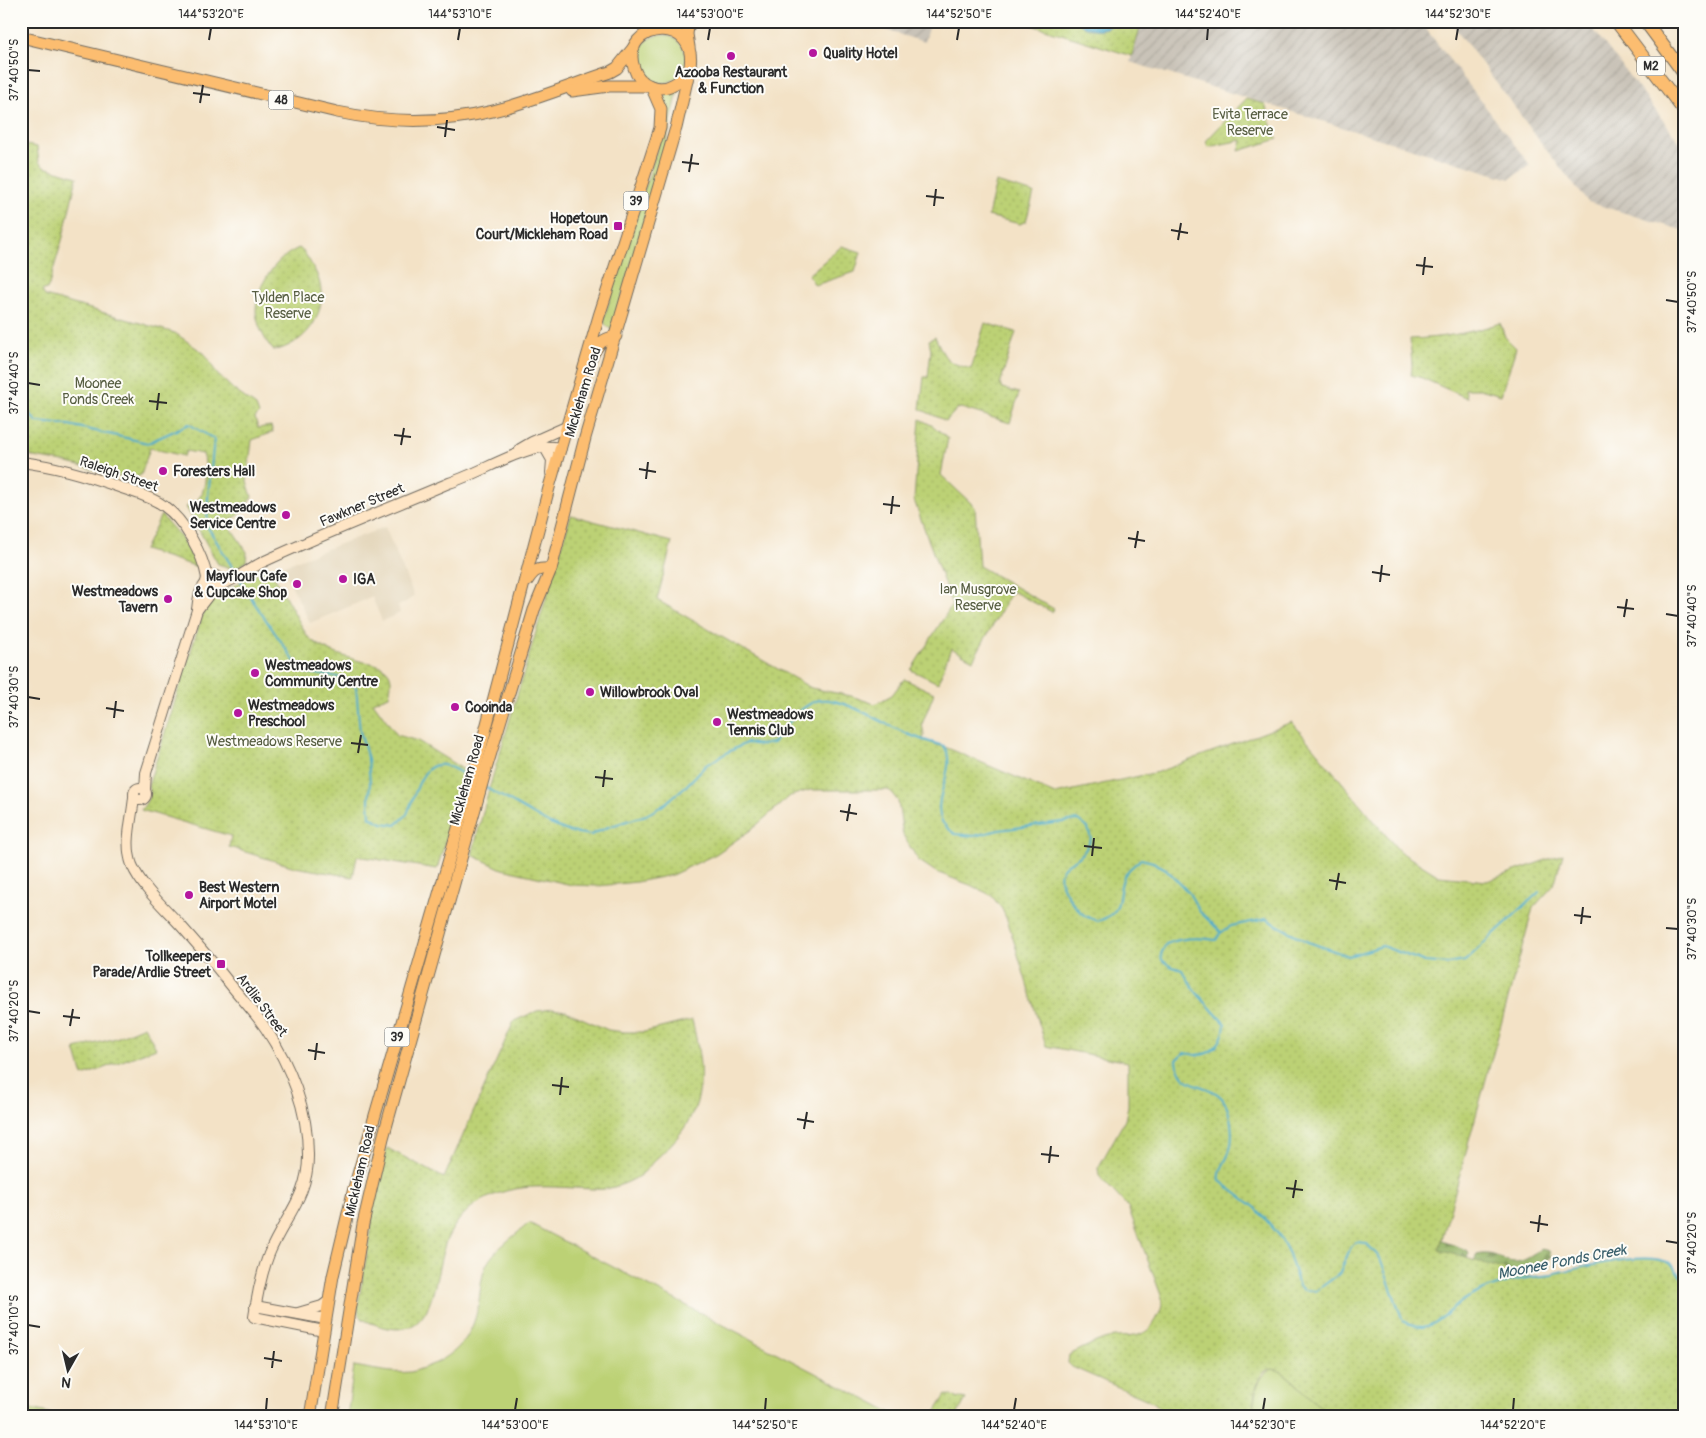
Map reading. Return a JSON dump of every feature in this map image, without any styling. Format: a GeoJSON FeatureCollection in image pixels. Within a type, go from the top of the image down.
{"type":"FeatureCollection","features":[{"type":"Feature","properties":{"kind":"highway","name":"M2"},"geometry":{"type":"LineString","coordinates":[[1616,21],[1685,112]]}},
{"type":"Feature","properties":{"kind":"highway","name":"M2"},"geometry":{"type":"LineString","coordinates":[[1645,21],[1685,75]]}},
{"type":"Feature","properties":{"kind":"main road"},"geometry":{"type":"LineString","coordinates":[[635,46],[661,21]]}},
{"type":"Feature","properties":{"kind":"main road","name":"39"},"geometry":{"type":"LineString","coordinates":[[689,21],[687,34],[690,52],[689,72]]}},
{"type":"Feature","properties":{"kind":"main road"},"geometry":{"type":"LineString","coordinates":[[646,34],[654,30],[673,32],[681,36],[690,52]]}},
{"type":"Feature","properties":{"kind":"main road","name":"48"},"geometry":{"type":"LineString","coordinates":[[21,37],[307,106],[377,119],[420,121],[458,118],[494,111],[542,96],[610,72],[617,68],[635,46]]}},
{"type":"Feature","properties":{"kind":"main road","name":"39"},"geometry":{"type":"LineString","coordinates":[[635,46],[632,53],[634,69],[638,76],[651,86]]}},
{"type":"Feature","properties":{"kind":"main road"},"geometry":{"type":"LineString","coordinates":[[651,86],[667,87],[689,72]]}},
{"type":"Feature","properties":{"kind":"main road","name":"Mickleham Road"},"geometry":{"type":"LineString","coordinates":[[310,1417],[342,1233],[354,1188],[481,767],[512,682],[534,610],[550,569],[582,450],[675,131],[689,72]]}},
{"type":"Feature","properties":{"kind":"main road","name":"48"},"geometry":{"type":"LineString","coordinates":[[542,96],[589,88],[651,86]]}},
{"type":"Feature","properties":{"kind":"main road","name":"Mickleham Road"},"geometry":{"type":"LineString","coordinates":[[481,767],[497,686],[550,484],[599,316],[660,128],[661,109],[651,86]]}},
{"type":"Feature","properties":{"kind":"main road"},"geometry":{"type":"LineString","coordinates":[[599,316],[607,331],[616,336]]}},
{"type":"Feature","properties":{"kind":"main road"},"geometry":{"type":"LineString","coordinates":[[582,378],[598,345],[604,338],[616,336]]}},
{"type":"Feature","properties":{"kind":"main road"},"geometry":{"type":"LineString","coordinates":[[562,444],[582,450]]}},
{"type":"Feature","properties":{"kind":"main road"},"geometry":{"type":"LineString","coordinates":[[532,552],[537,562],[550,569]]}},
{"type":"Feature","properties":{"kind":"main road"},"geometry":{"type":"LineString","coordinates":[[522,589],[535,570],[540,568],[550,569]]}},
{"type":"Feature","properties":{"kind":"main road"},"geometry":{"type":"LineString","coordinates":[[497,686],[504,687],[512,682]]}},
{"type":"Feature","properties":{"kind":"main road","name":"Mickleham Road"},"geometry":{"type":"LineString","coordinates":[[332,1417],[369,1193],[471,801]]}},
{"type":"Feature","properties":{"kind":"main road"},"geometry":{"type":"LineString","coordinates":[[325,1325],[347,1322]]}},
{"type":"Feature","properties":{"kind":"main road"},"geometry":{"type":"LineString","coordinates":[[325,1325],[345,1336]]}},
{"type":"Feature","properties":{"kind":"street","name":"Fawkner Street"},"geometry":{"type":"LineString","coordinates":[[213,581],[235,577],[322,536],[449,483],[469,477],[543,442],[568,426]]}},
{"type":"Feature","properties":{"kind":"street"},"geometry":{"type":"LineString","coordinates":[[543,442],[562,444]]}},
{"type":"Feature","properties":{"kind":"street"},"geometry":{"type":"LineString","coordinates":[[543,442],[552,460],[550,484]]}},
{"type":"Feature","properties":{"kind":"street","name":"Raleigh Street"},"geometry":{"type":"LineString","coordinates":[[21,457],[26,462],[92,478],[158,502],[176,517],[201,556],[213,581]]}},
{"type":"Feature","properties":{"kind":"street","name":"Ardlie Street"},"geometry":{"type":"LineString","coordinates":[[213,581],[197,610],[146,773],[142,788],[146,795],[138,799],[132,817],[128,847],[132,865],[137,874],[216,966],[266,1029],[286,1066],[302,1109],[308,1153],[306,1176],[297,1205],[268,1256],[255,1312]]}},
{"type":"Feature","properties":{"kind":"street"},"geometry":{"type":"LineString","coordinates":[[255,1312],[295,1313],[322,1306],[329,1302]]}},
{"type":"Feature","properties":{"kind":"street"},"geometry":{"type":"LineString","coordinates":[[255,1312],[325,1325]]}},
{"type":"Feature","properties":{"kind":"street"},"geometry":{"type":"LineString","coordinates":[[295,1313],[325,1325]]}},
{"type":"Feature","properties":{"kind":"shaded area"},"geometry":{"type":"Polygon","coordinates":[[[856,21],[930,21],[924,42],[856,21]]]}},
{"type":"Feature","properties":{"kind":"shaded area"},"geometry":{"type":"Polygon","coordinates":[[[1142,21],[1420,21],[1530,165],[1510,179],[1130,62],[1142,21]]]}},
{"type":"Feature","properties":{"kind":"shaded area"},"geometry":{"type":"Polygon","coordinates":[[[1450,21],[1587,21],[1685,149],[1685,231],[1588,202],[1450,21]]]}},
{"type":"Feature","properties":{"kind":"shaded area"},"geometry":{"type":"Polygon","coordinates":[[[1669,21],[1685,21],[1685,43],[1669,21]]]}},
{"type":"Feature","properties":{"kind":"shaded area"},"geometry":{"type":"Polygon","coordinates":[[[385,527],[414,596],[398,606],[400,613],[382,621],[372,597],[310,623],[282,566],[385,527]]]}},
{"type":"Feature","properties":{"kind":"green space"},"geometry":{"type":"Polygon","coordinates":[[[1019,21],[1142,21],[1132,56],[1019,21]]]}},
{"type":"Feature","properties":{"kind":"green space"},"geometry":{"type":"Polygon","coordinates":[[[657,35],[667,35],[679,42],[686,54],[686,64],[679,76],[667,83],[657,83],[649,79],[642,72],[638,64],[638,54],[642,46],[649,39],[657,35]]]}},
{"type":"Feature","properties":{"kind":"green space"},"geometry":{"type":"Polygon","coordinates":[[[677,88],[678,91],[663,156],[611,330],[605,324],[604,318],[660,140],[658,92],[677,88]]]}},
{"type":"Feature","properties":{"kind":"green space","name":"Evita Terrace Reserve"},"geometry":{"type":"Polygon","coordinates":[[[1246,99],[1265,104],[1273,132],[1278,139],[1239,151],[1242,140],[1208,147],[1206,141],[1246,99]]]}},
{"type":"Feature","properties":{"kind":"green space","name":"Moonee Ponds Creek"},"geometry":{"type":"Polygon","coordinates":[[[21,144],[37,147],[39,162],[44,167],[77,177],[63,237],[48,288],[42,291],[45,296],[175,333],[205,354],[217,374],[234,390],[256,406],[259,414],[255,418],[258,428],[271,426],[273,432],[252,440],[247,481],[252,497],[239,515],[227,522],[247,552],[246,562],[234,569],[218,564],[186,507],[198,499],[204,488],[206,470],[203,454],[186,451],[184,456],[150,448],[141,475],[131,479],[64,462],[34,457],[21,450],[21,144]]]}},
{"type":"Feature","properties":{"kind":"green space"},"geometry":{"type":"Polygon","coordinates":[[[996,182],[1034,193],[1026,221],[1020,224],[988,216],[996,182]]]}},
{"type":"Feature","properties":{"kind":"green space"},"geometry":{"type":"Polygon","coordinates":[[[842,246],[861,252],[855,272],[815,285],[808,275],[842,246]]]}},
{"type":"Feature","properties":{"kind":"green space","name":"Tylden Place Reserve"},"geometry":{"type":"Polygon","coordinates":[[[299,248],[307,256],[318,277],[321,287],[320,308],[311,327],[304,335],[287,346],[273,350],[259,327],[256,311],[259,292],[275,265],[299,248]]]}},
{"type":"Feature","properties":{"kind":"green space"},"geometry":{"type":"Polygon","coordinates":[[[985,323],[1016,332],[1000,384],[1002,388],[1019,393],[1010,423],[961,408],[957,409],[946,421],[920,409],[924,377],[928,377],[931,350],[929,340],[935,337],[947,359],[971,369],[985,323]]]}},
{"type":"Feature","properties":{"kind":"green space"},"geometry":{"type":"Polygon","coordinates":[[[1500,323],[1505,337],[1516,348],[1501,395],[1480,389],[1465,389],[1467,398],[1411,375],[1410,339],[1456,334],[1500,323]]]}},
{"type":"Feature","properties":{"kind":"green space","name":"Ian Musgrove Reserve"},"geometry":{"type":"Polygon","coordinates":[[[920,419],[933,426],[948,438],[941,475],[975,507],[979,566],[1054,609],[1052,612],[1012,591],[973,660],[951,648],[938,683],[911,670],[952,605],[914,500],[920,419]]]}},
{"type":"Feature","properties":{"kind":"green space"},"geometry":{"type":"Polygon","coordinates":[[[161,515],[180,536],[198,567],[144,550],[161,515]]]}},
{"type":"Feature","properties":{"kind":"green space"},"geometry":{"type":"Polygon","coordinates":[[[571,515],[672,542],[657,600],[811,688],[851,696],[875,704],[892,695],[904,679],[934,693],[922,724],[923,740],[950,749],[1055,794],[1158,772],[1292,722],[1399,851],[1439,876],[1487,881],[1563,854],[1554,885],[1533,908],[1439,1250],[1530,1277],[1552,1275],[1597,1264],[1630,1259],[1659,1259],[1670,1263],[1685,1281],[1685,1417],[1365,1417],[1323,1408],[1290,1378],[1272,1369],[1264,1372],[1258,1382],[1252,1417],[1161,1417],[1162,1412],[1155,1403],[1072,1367],[1068,1363],[1069,1355],[1104,1339],[1139,1335],[1145,1332],[1156,1320],[1162,1307],[1162,1298],[1128,1207],[1099,1176],[1098,1168],[1125,1120],[1128,1106],[1128,1062],[1046,1046],[1008,922],[1002,909],[991,895],[936,872],[918,860],[903,835],[898,801],[889,790],[810,790],[790,796],[752,829],[716,854],[672,875],[636,882],[598,886],[572,885],[502,869],[472,855],[489,789],[571,515]]]}},
{"type":"Feature","properties":{"kind":"green space","name":"Westmeadows Reserve"},"geometry":{"type":"Polygon","coordinates":[[[269,567],[307,636],[312,641],[336,654],[379,665],[389,673],[391,682],[389,696],[373,702],[397,735],[418,741],[467,772],[437,869],[357,856],[353,877],[295,867],[229,847],[231,836],[141,810],[148,799],[148,786],[207,600],[269,567]]]}},
{"type":"Feature","properties":{"kind":"green space"},"geometry":{"type":"Polygon","coordinates":[[[552,1009],[566,1011],[608,1030],[624,1032],[645,1032],[692,1020],[700,1062],[700,1080],[693,1112],[685,1127],[673,1143],[645,1171],[635,1179],[620,1185],[601,1189],[524,1188],[488,1197],[476,1204],[459,1220],[447,1239],[429,1305],[421,1318],[411,1326],[395,1329],[363,1319],[358,1312],[358,1304],[371,1231],[373,1197],[387,1148],[444,1178],[514,1021],[537,1011],[552,1009]]]}},
{"type":"Feature","properties":{"kind":"green space"},"geometry":{"type":"Polygon","coordinates":[[[144,1026],[156,1048],[83,1076],[75,1049],[116,1038],[144,1026]]]}},
{"type":"Feature","properties":{"kind":"green space"},"geometry":{"type":"Polygon","coordinates":[[[529,1223],[899,1417],[347,1417],[354,1366],[389,1372],[411,1372],[436,1363],[459,1347],[469,1334],[472,1326],[478,1307],[484,1270],[487,1264],[498,1250],[529,1223]]]}},
{"type":"Feature","properties":{"kind":"green space"},"geometry":{"type":"Polygon","coordinates":[[[1413,1228],[1438,1235],[1445,1242],[1467,1250],[1469,1253],[1465,1263],[1456,1268],[1413,1228]]]}},
{"type":"Feature","properties":{"kind":"green space"},"geometry":{"type":"Polygon","coordinates":[[[1541,1249],[1549,1251],[1551,1257],[1541,1267],[1526,1267],[1509,1276],[1470,1268],[1477,1255],[1494,1255],[1513,1262],[1529,1257],[1541,1249]]]}},
{"type":"Feature","properties":{"kind":"green space"},"geometry":{"type":"Polygon","coordinates":[[[1272,1369],[1282,1371],[1323,1408],[1365,1417],[1252,1417],[1256,1390],[1262,1377],[1272,1369]]]}},
{"type":"Feature","properties":{"kind":"green space"},"geometry":{"type":"Polygon","coordinates":[[[946,1395],[966,1399],[956,1417],[932,1417],[946,1395]]]}},
{"type":"Feature","properties":{"kind":"green space"},"geometry":{"type":"Polygon","coordinates":[[[21,1407],[66,1417],[21,1417],[21,1407]]]}},
{"type":"Feature","properties":{"kind":"water"},"geometry":{"type":"Polygon","coordinates":[[[1076,21],[1115,21],[1107,28],[1097,29],[1085,27],[1076,21]]]}},
{"type":"Feature","properties":{"kind":"waterway","name":"Moonee Ponds Creek"},"geometry":{"type":"LineString","coordinates":[[21,405],[37,422],[69,425],[148,443],[189,424],[214,439],[207,526],[236,573]]}},
{"type":"Feature","properties":{"kind":"waterway","name":"Moonee Ponds Creek"},"geometry":{"type":"LineString","coordinates":[[240,579],[302,672],[338,677],[356,687],[360,732],[368,759],[370,817],[382,823],[396,825],[407,814],[420,780],[431,767],[438,765],[447,766],[468,777]]}},
{"type":"Feature","properties":{"kind":"waterway","name":"Moonee Ponds Creek"},"geometry":{"type":"LineString","coordinates":[[485,787],[550,824],[570,832],[591,835],[608,827],[646,815],[662,806],[687,785],[706,765],[730,751],[746,743],[761,745],[773,743],[792,719],[809,704],[825,700],[847,705],[912,736],[944,746],[948,755],[948,764],[939,804],[940,814],[943,823],[955,834],[974,836],[999,830],[1078,820],[1088,828],[1091,839],[1086,849],[1079,857],[1065,866],[1060,877],[1064,889],[1080,912],[1086,916],[1098,921],[1113,913],[1118,903],[1124,876],[1141,859],[1153,862],[1166,869],[1189,893],[1200,912],[1221,932],[1216,940],[1191,938],[1166,944],[1161,954],[1162,960],[1170,966],[1182,970],[1196,992],[1225,1024],[1223,1035],[1217,1046],[1202,1055],[1184,1053],[1177,1060],[1179,1070],[1190,1082],[1220,1096],[1225,1103],[1231,1121],[1232,1134],[1231,1146],[1220,1173],[1220,1181],[1256,1208],[1279,1235],[1289,1254],[1299,1286],[1304,1290],[1316,1291],[1339,1274],[1351,1247],[1356,1242],[1366,1243],[1380,1258],[1403,1321],[1420,1327],[1433,1324],[1464,1300],[1496,1286],[1614,1261],[1645,1258],[1659,1259],[1670,1263],[1685,1281]]}},
{"type":"Feature","properties":{"kind":"waterway"},"geometry":{"type":"LineString","coordinates":[[1222,932],[1231,926],[1266,919],[1308,942],[1349,956],[1382,946],[1425,962],[1448,964],[1465,961],[1539,892]]}},
{"type":"Feature","properties":{"kind":"place","name":"Quality Hotel"},"geometry":{"type":"Point","coordinates":[813,53]}},
{"type":"Feature","properties":{"kind":"place","name":"Azooba Restaurant & Function"},"geometry":{"type":"Point","coordinates":[731,56]}},
{"type":"Feature","properties":{"kind":"place","name":"Hopetoun Court/Mickleham Road"},"geometry":{"type":"Point","coordinates":[618,226]}},
{"type":"Feature","properties":{"kind":"place","name":"Foresters Hall"},"geometry":{"type":"Point","coordinates":[163,471]}},
{"type":"Feature","properties":{"kind":"place","name":"Westmeadows Service Centre"},"geometry":{"type":"Point","coordinates":[286,515]}},
{"type":"Feature","properties":{"kind":"place","name":"IGA"},"geometry":{"type":"Point","coordinates":[343,579]}},
{"type":"Feature","properties":{"kind":"place","name":"Mayflour Cafe & Cupcake Shop"},"geometry":{"type":"Point","coordinates":[297,584]}},
{"type":"Feature","properties":{"kind":"place","name":"Westmeadows Tavern"},"geometry":{"type":"Point","coordinates":[168,599]}},
{"type":"Feature","properties":{"kind":"place","name":"Westmeadows Community Centre"},"geometry":{"type":"Point","coordinates":[255,673]}},
{"type":"Feature","properties":{"kind":"place","name":"Willowbrook Oval"},"geometry":{"type":"Point","coordinates":[590,692]}},
{"type":"Feature","properties":{"kind":"place","name":"Cooinda"},"geometry":{"type":"Point","coordinates":[455,707]}},
{"type":"Feature","properties":{"kind":"place","name":"Westmeadows Preschool"},"geometry":{"type":"Point","coordinates":[238,713]}},
{"type":"Feature","properties":{"kind":"place","name":"Westmeadows Tennis Club"},"geometry":{"type":"Point","coordinates":[717,722]}},
{"type":"Feature","properties":{"kind":"place","name":"Best Western Airport Motel"},"geometry":{"type":"Point","coordinates":[189,895]}},
{"type":"Feature","properties":{"kind":"place","name":"Tollkeepers Parade/Ardlie Street"},"geometry":{"type":"Point","coordinates":[221,964]}}]}
